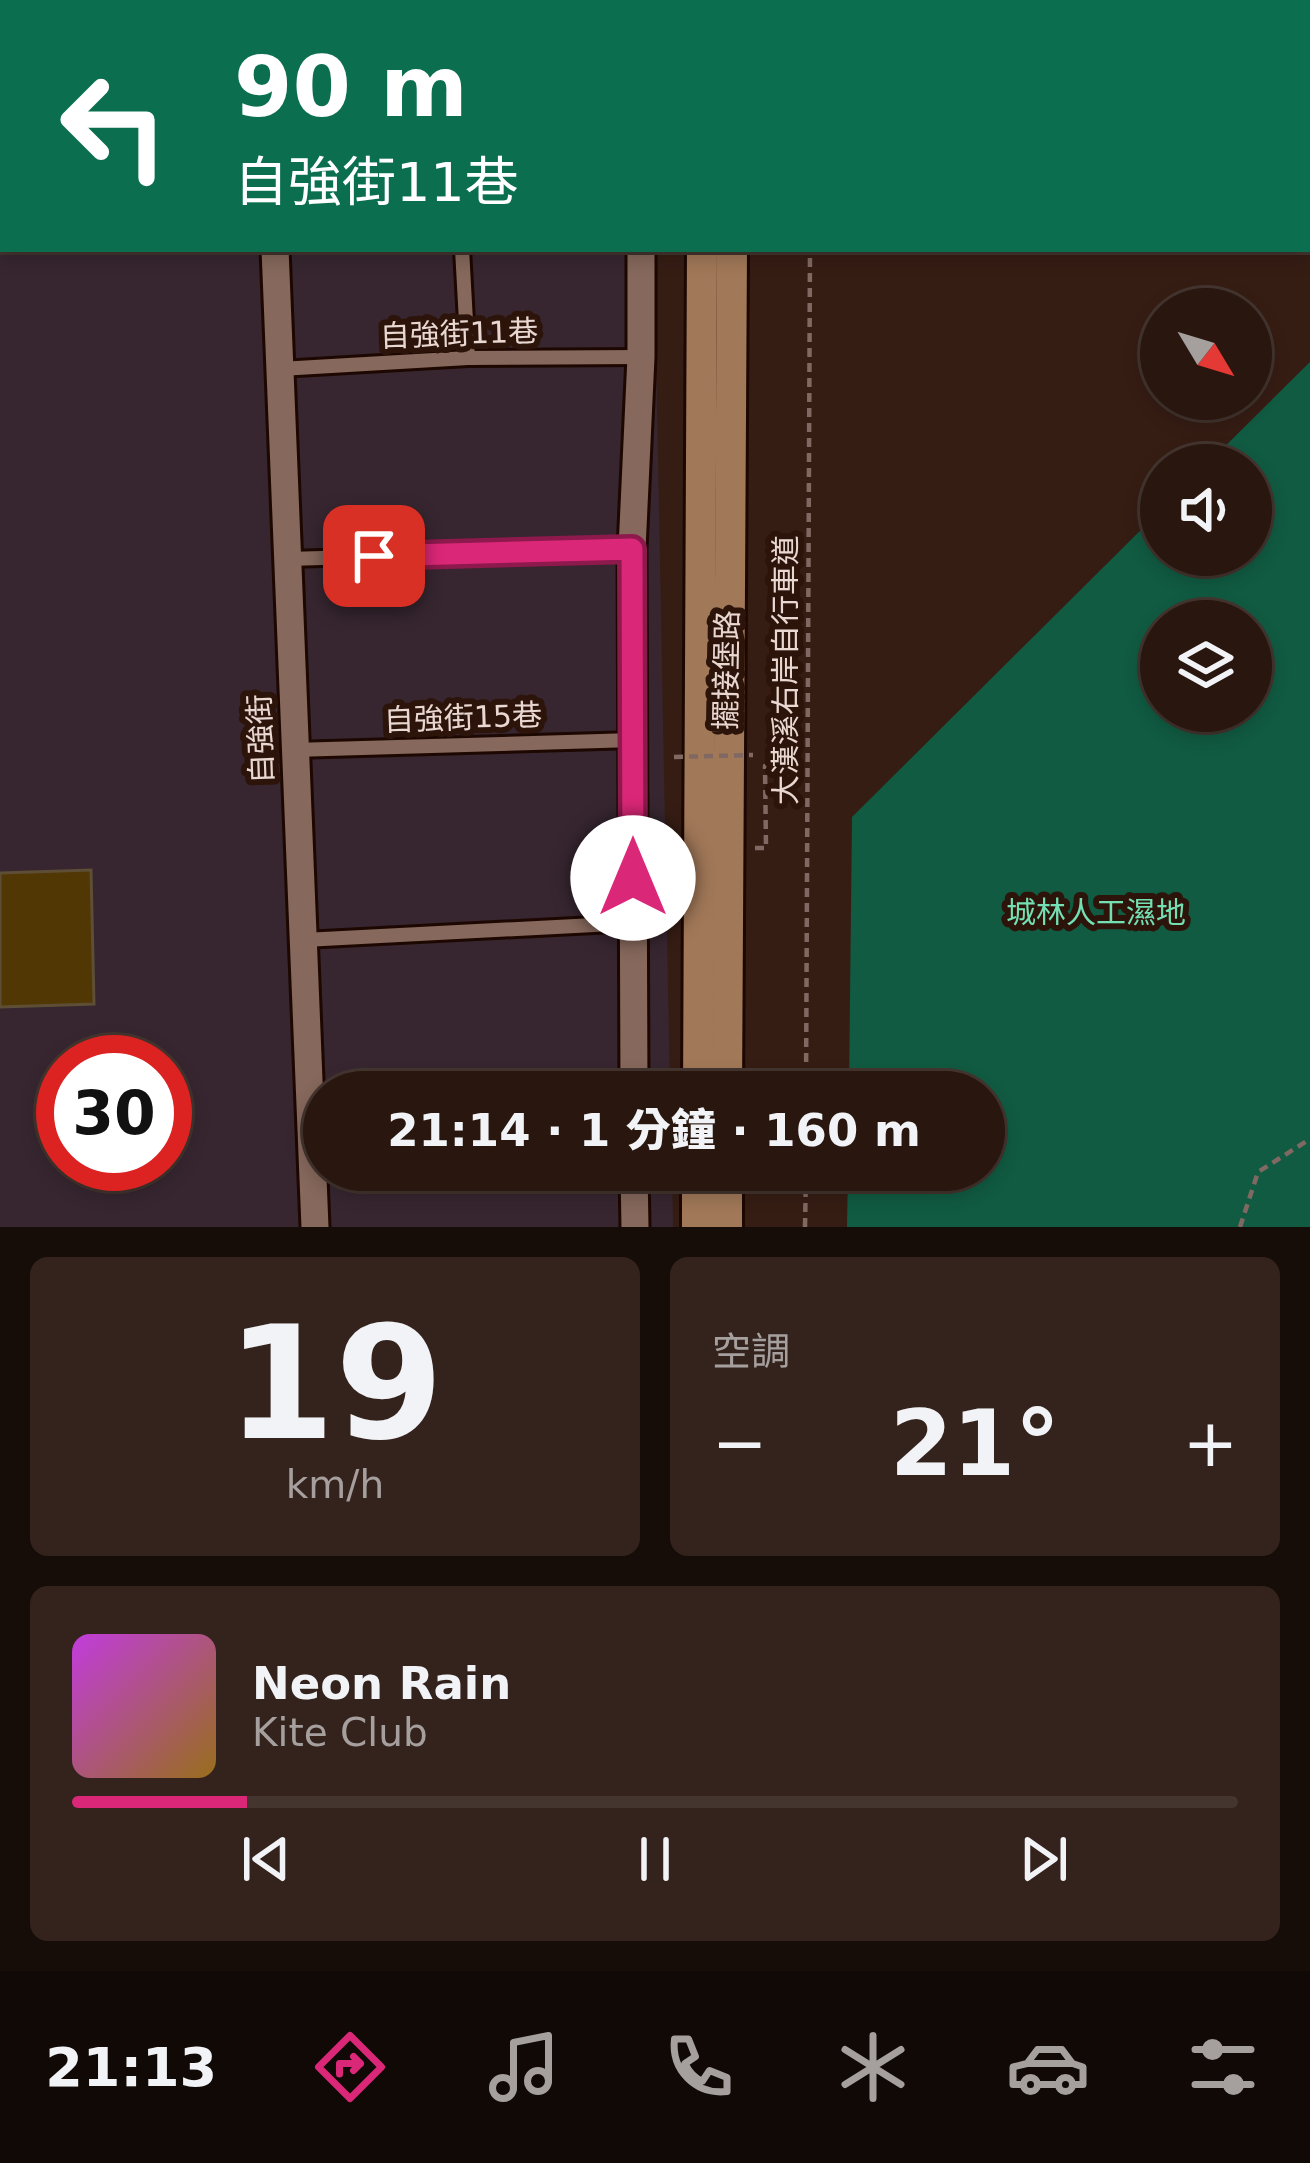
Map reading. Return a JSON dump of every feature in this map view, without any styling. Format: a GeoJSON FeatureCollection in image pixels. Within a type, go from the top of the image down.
{"type":"FeatureCollection","features":[{"type":"Feature","properties":{"kind":"street","name":"自強街"},"geometry":{"type":"LineString","coordinates":[[275,252],[293,750],[314,1071]]}},
{"type":"Feature","properties":{"kind":"street"},"geometry":{"type":"LineString","coordinates":[[634,1071],[632,549],[641,252]]}},
{"type":"Feature","properties":{"kind":"street","name":"擺接堡路"},"geometry":{"type":"LineString","coordinates":[[698,1071],[702,252]]}},
{"type":"Feature","properties":{"kind":"street","name":"擺接堡路"},"geometry":{"type":"LineString","coordinates":[[727,1071],[732,252]]}},
{"type":"Feature","properties":{"kind":"street","name":"自強街"},"geometry":{"type":"LineString","coordinates":[[315,1227],[316,1191]]}},
{"type":"Feature","properties":{"kind":"street"},"geometry":{"type":"LineString","coordinates":[[634,1191],[634,1227]]}},
{"type":"Feature","properties":{"kind":"street"},"geometry":{"type":"LineString","coordinates":[[697,1227],[698,1191]]}},
{"type":"Feature","properties":{"kind":"street"},"geometry":{"type":"LineString","coordinates":[[727,1191],[727,1227]]}},
{"type":"Feature","properties":{"kind":"lane"},"geometry":{"type":"LineString","coordinates":[[462,252],[468,358]]}},
{"type":"Feature","properties":{"kind":"lane","name":"自強街11巷"},"geometry":{"type":"LineString","coordinates":[[280,369],[468,358],[641,357]]}},
{"type":"Feature","properties":{"kind":"lane"},"geometry":{"type":"LineString","coordinates":[[288,559],[632,549]]}},
{"type":"Feature","properties":{"kind":"lane","name":"自強街15巷"},"geometry":{"type":"LineString","coordinates":[[293,750],[634,740]]}},
{"type":"Feature","properties":{"kind":"lane"},"geometry":{"type":"LineString","coordinates":[[304,940],[633,923]]}},
{"type":"Feature","properties":{"kind":"path","name":"大漢溪右岸自行車道"},"geometry":{"type":"LineString","coordinates":[[806,1071],[810,252]]}},
{"type":"Feature","properties":{"kind":"path"},"geometry":{"type":"LineString","coordinates":[[674,757],[753,754]]}},
{"type":"Feature","properties":{"kind":"path"},"geometry":{"type":"LineString","coordinates":[[755,848],[766,848],[765,766],[807,765]]}},
{"type":"Feature","properties":{"kind":"path"},"geometry":{"type":"LineString","coordinates":[[1240,1227],[1258,1172],[1310,1139]]}},
{"type":"Feature","properties":{"kind":"path"},"geometry":{"type":"LineString","coordinates":[[806,1191],[806,1227]]}},
{"type":"Feature","properties":{"kind":"shaded area"},"geometry":{"type":"Polygon","coordinates":[[[0,252],[654,252],[670,1071],[303,1071],[303,1191],[672,1191],[673,1227],[0,1227],[0,252]]]}},
{"type":"Feature","properties":{"kind":"green space","name":"城林人工濕地"},"geometry":{"type":"Polygon","coordinates":[[[1310,362],[1310,1227],[847,1227],[848,1191],[1005,1191],[1005,1071],[849,1071],[852,817],[1140,531],[1140,576],[1272,576],[1272,444],[1227,444],[1251,420],[1272,420],[1272,400],[1310,362]]]}},
{"type":"Feature","properties":{"kind":"building"},"geometry":{"type":"Polygon","coordinates":[[[91,870],[94,1004],[0,1007],[0,873],[91,870]]]}},
{"type":"Feature","properties":{"kind":"route"},"geometry":{"type":"LineString","coordinates":[[374,556],[632,549],[633,878]]}}]}
